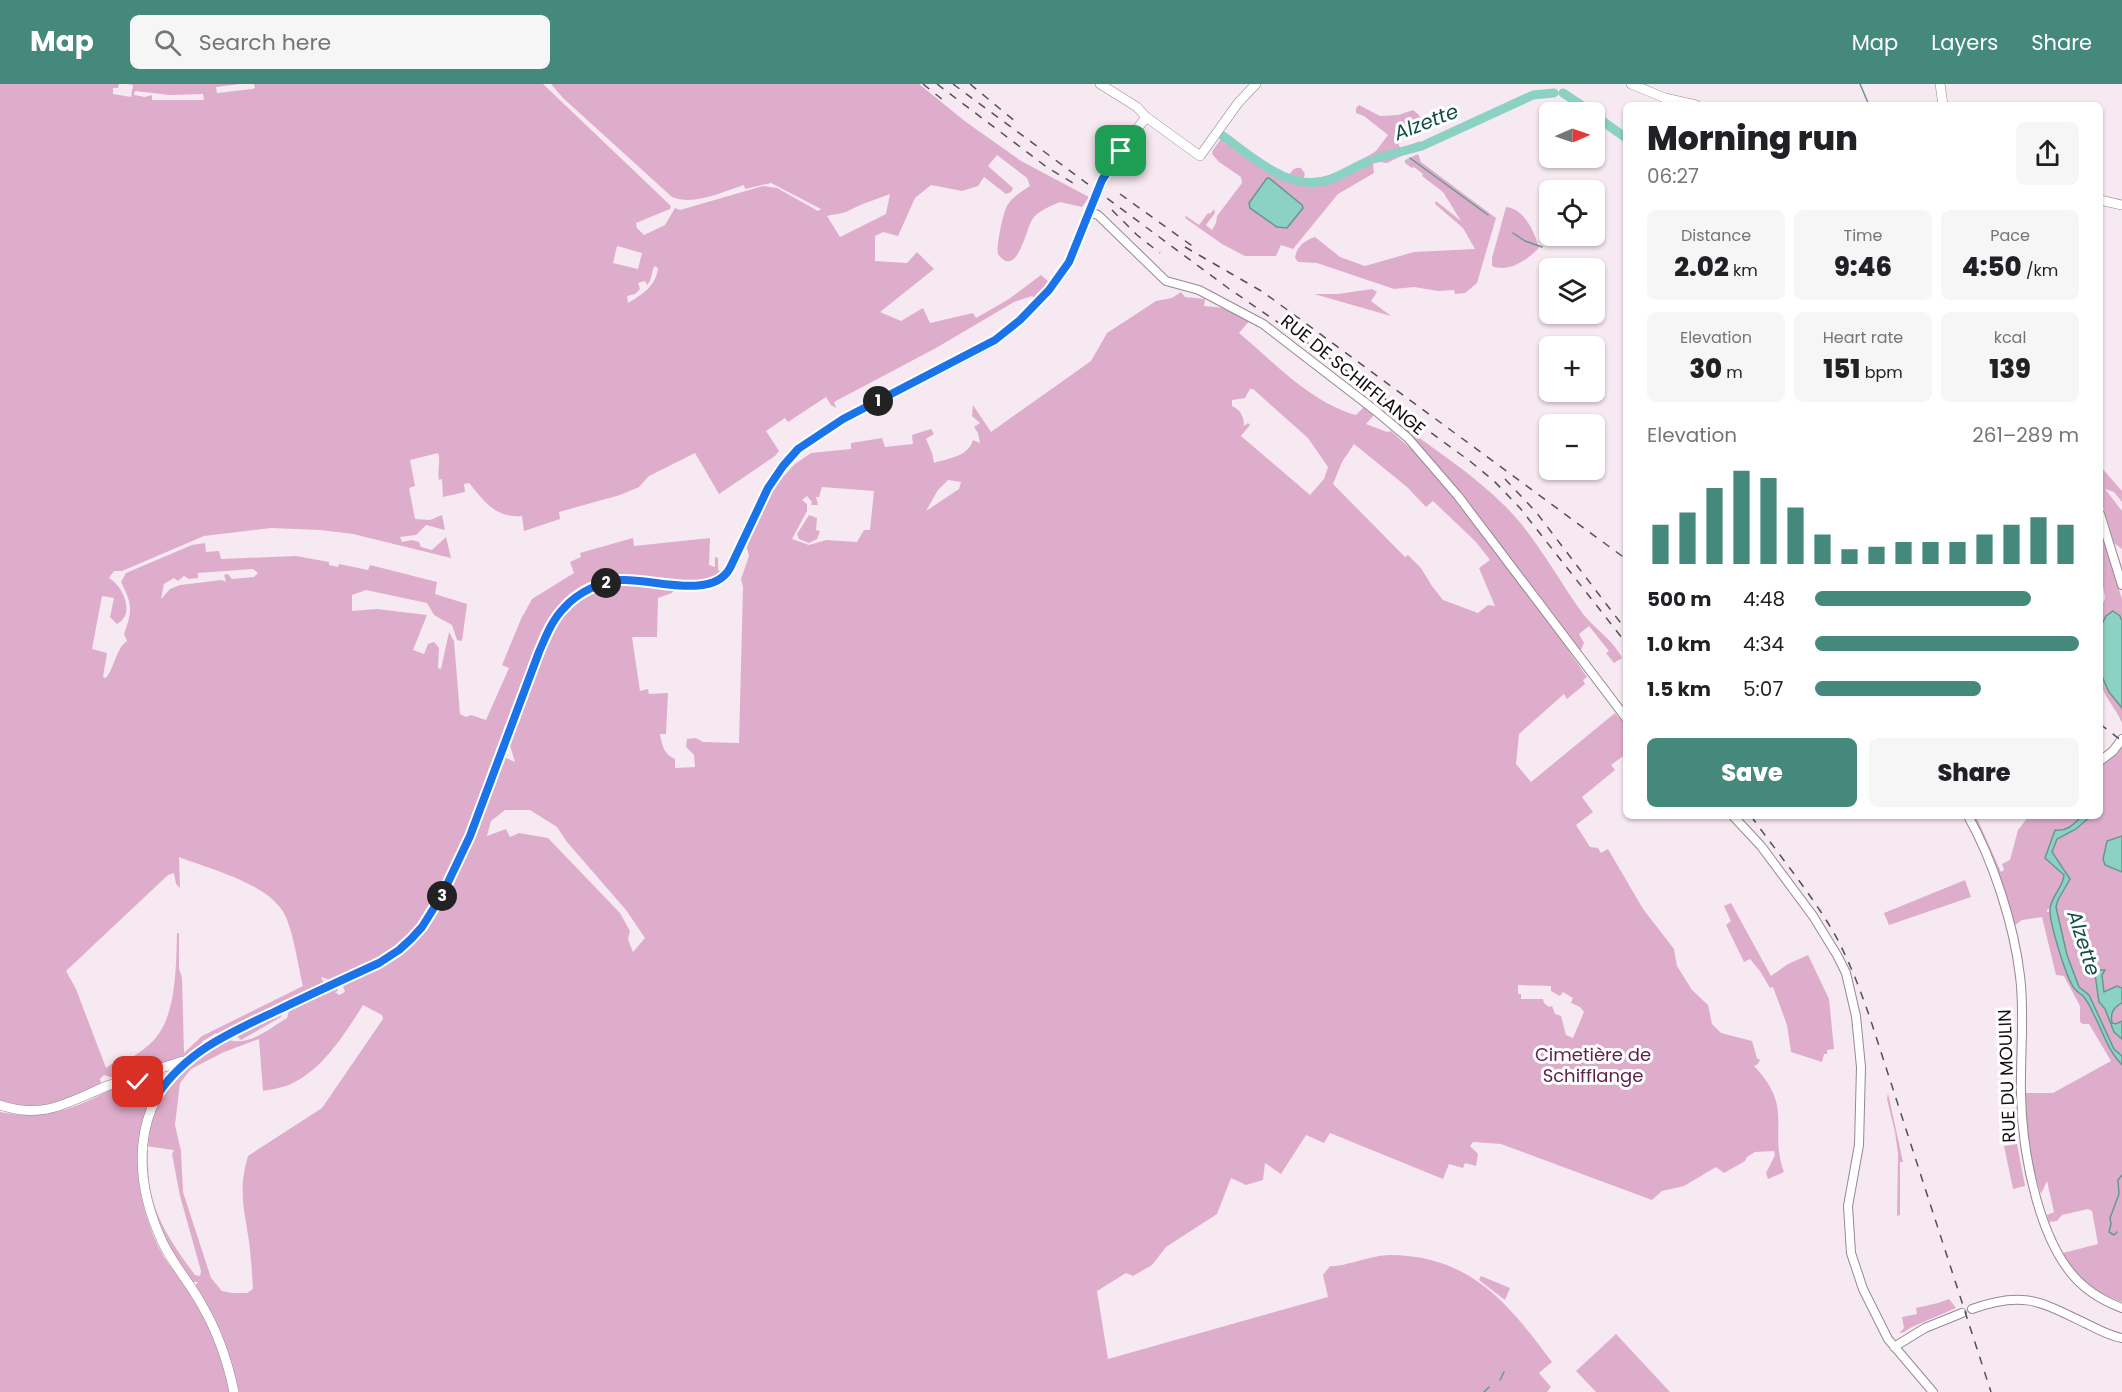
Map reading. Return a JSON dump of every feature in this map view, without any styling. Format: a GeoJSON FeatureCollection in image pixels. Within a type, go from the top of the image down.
{"type":"FeatureCollection","features":[{"type":"Feature","properties":{"kind":"main road"},"geometry":{"type":"LineString","coordinates":[[1092,84],[1146,117],[1200,156],[1238,103],[1256,84]]}},
{"type":"Feature","properties":{"kind":"main road"},"geometry":{"type":"LineString","coordinates":[[1100,84],[1137,107],[1146,117]]}},
{"type":"Feature","properties":{"kind":"main road"},"geometry":{"type":"LineString","coordinates":[[1631,84],[1665,98],[1683,102]]}},
{"type":"Feature","properties":{"kind":"main road"},"geometry":{"type":"LineString","coordinates":[[1935,84],[1938,102]]}},
{"type":"Feature","properties":{"kind":"main road"},"geometry":{"type":"LineString","coordinates":[[1940,84],[1943,102]]}},
{"type":"Feature","properties":{"kind":"main road"},"geometry":{"type":"LineString","coordinates":[[234,1392],[215,1332],[203,1306],[166,1249],[148,1204],[142,1172],[142,1148],[148,1117],[166,1081],[189,1059],[228,1034],[379,963],[399,950],[422,927],[442,895],[470,836],[547,635],[558,615],[573,599],[598,585],[610,582],[637,580],[705,586],[721,579],[730,568],[768,488],[798,449],[843,419],[979,349],[1008,331],[1061,275],[1074,253],[1102,180],[1146,117]]}},
{"type":"Feature","properties":{"kind":"main road"},"geometry":{"type":"LineString","coordinates":[[2103,196],[2122,200]]}},
{"type":"Feature","properties":{"kind":"main road"},"geometry":{"type":"LineString","coordinates":[[2103,201],[2122,205]]}},
{"type":"Feature","properties":{"kind":"main road"},"geometry":{"type":"LineString","coordinates":[[0,1105],[19,1110],[43,1111],[189,1059]]}},
{"type":"Feature","properties":{"kind":"main road"},"geometry":{"type":"LineString","coordinates":[[126,1080],[138,1082],[158,1094]]}},
{"type":"Feature","properties":{"kind":"street","name":"RUE DE SCHIFFLANGE"},"geometry":{"type":"LineString","coordinates":[[1089,212],[1098,215],[1166,281],[1199,290],[1263,324],[1396,427],[1458,496],[1623,714]]}},
{"type":"Feature","properties":{"kind":"street"},"geometry":{"type":"LineString","coordinates":[[2103,524],[2110,546],[2120,558],[2122,585]]}},
{"type":"Feature","properties":{"kind":"street"},"geometry":{"type":"LineString","coordinates":[[2103,759],[2113,751],[2122,739]]}},
{"type":"Feature","properties":{"kind":"street"},"geometry":{"type":"LineString","coordinates":[[1736,819],[1754,838],[1813,916],[1838,955],[1846,973],[1856,1016],[1861,1067],[1859,1145],[1848,1206],[1854,1266],[1863,1289],[1894,1347],[1933,1392]]}},
{"type":"Feature","properties":{"kind":"street","name":"RUE DU MOULIN"},"geometry":{"type":"LineString","coordinates":[[1969,819],[1984,850],[1999,892],[2017,957],[2022,1005],[2022,1117],[2027,1159],[2044,1221],[2059,1256],[2073,1275],[2100,1298],[2122,1308]]}},
{"type":"Feature","properties":{"kind":"street"},"geometry":{"type":"LineString","coordinates":[[1972,1309],[1998,1301],[2016,1298],[2029,1299],[2044,1303],[2106,1333],[2122,1338]]}},
{"type":"Feature","properties":{"kind":"street"},"geometry":{"type":"LineString","coordinates":[[1894,1347],[1925,1328],[1962,1313]]}},
{"type":"Feature","properties":{"kind":"green space"},"geometry":{"type":"Polygon","coordinates":[[[0,84],[119,84],[118,88],[113,88],[113,94],[131,97],[133,85],[127,84],[240,84],[216,87],[217,93],[252,89],[255,88],[254,84],[543,84],[671,206],[670,209],[636,223],[637,228],[644,235],[665,225],[675,208],[680,210],[763,186],[777,188],[818,211],[821,209],[771,183],[745,189],[744,185],[699,199],[672,197],[563,98],[551,84],[919,84],[966,122],[1021,161],[1089,197],[1082,207],[1060,202],[1037,214],[1032,220],[1016,257],[1010,261],[998,254],[1000,230],[1009,203],[1017,194],[1030,186],[1027,178],[997,155],[988,166],[1013,188],[1011,192],[1006,194],[984,177],[978,186],[962,191],[931,185],[915,198],[898,236],[883,232],[875,236],[875,261],[907,263],[917,252],[934,269],[880,312],[901,321],[923,308],[930,323],[973,313],[976,318],[1009,299],[1041,275],[1050,283],[1035,299],[1032,296],[1014,302],[936,348],[834,402],[836,408],[826,397],[788,422],[785,418],[766,431],[779,451],[775,456],[719,494],[695,453],[649,476],[639,487],[620,495],[559,512],[560,519],[524,531],[522,516],[505,514],[491,507],[469,483],[464,484],[465,492],[443,497],[442,479],[439,480],[438,453],[410,460],[415,486],[409,488],[415,519],[430,520],[442,515],[445,530],[426,525],[416,535],[400,537],[402,542],[412,540],[419,542],[421,547],[432,550],[446,537],[451,558],[353,534],[271,528],[204,536],[122,571],[114,571],[109,578],[123,593],[127,607],[126,614],[117,624],[110,617],[114,598],[102,596],[92,649],[107,653],[103,677],[106,678],[120,648],[127,641],[124,634],[130,607],[121,582],[126,573],[192,545],[205,543],[206,552],[219,551],[221,559],[296,556],[329,562],[329,565],[338,567],[339,564],[368,570],[370,565],[437,582],[435,594],[467,604],[462,641],[457,640],[452,625],[434,615],[427,603],[366,590],[352,595],[352,611],[377,609],[427,615],[413,650],[424,654],[428,644],[434,642],[439,648],[438,668],[441,669],[449,632],[454,641],[460,714],[486,720],[509,668],[502,665],[532,599],[574,573],[570,562],[581,557],[580,553],[633,538],[634,546],[710,538],[709,565],[715,567],[715,557],[718,558],[718,570],[721,572],[707,580],[695,581],[634,577],[598,580],[583,585],[568,596],[554,611],[541,632],[466,837],[443,887],[416,930],[392,953],[333,981],[321,977],[325,985],[220,1036],[216,1033],[184,1057],[117,1079],[104,1075],[100,1079],[99,1086],[51,1105],[28,1107],[0,1101],[0,84]],[[135,91],[134,95],[145,97],[152,95],[152,100],[204,100],[203,94],[170,95],[135,91]],[[890,194],[827,216],[840,237],[886,214],[890,194]],[[617,246],[613,263],[638,269],[642,253],[617,246]],[[654,266],[647,285],[645,281],[638,283],[640,289],[635,294],[627,296],[628,303],[652,285],[658,268],[654,266]],[[253,569],[198,573],[198,578],[189,579],[184,576],[178,581],[174,578],[164,584],[161,599],[170,589],[180,585],[222,580],[226,582],[224,575],[228,574],[232,579],[254,577],[258,573],[253,569]],[[179,857],[180,888],[176,884],[174,873],[168,875],[66,971],[76,989],[106,1068],[116,1061],[122,1064],[142,1051],[160,1032],[171,1005],[174,990],[177,933],[179,933],[179,968],[182,978],[184,1053],[202,1036],[303,986],[286,917],[273,900],[249,884],[179,857]]]}},
{"type":"Feature","properties":{"kind":"green space"},"geometry":{"type":"Polygon","coordinates":[[[1359,105],[1380,116],[1398,115],[1413,110],[1419,115],[1427,129],[1425,132],[1405,134],[1399,141],[1399,146],[1403,151],[1407,146],[1420,141],[1422,146],[1387,163],[1373,164],[1374,173],[1338,194],[1293,249],[1281,245],[1276,256],[1245,256],[1222,244],[1185,218],[1186,216],[1199,225],[1214,209],[1215,213],[1206,225],[1212,230],[1217,216],[1242,183],[1241,177],[1219,162],[1212,154],[1223,136],[1275,172],[1279,169],[1283,171],[1282,177],[1287,179],[1296,168],[1301,168],[1305,174],[1302,182],[1310,182],[1333,177],[1362,164],[1361,160],[1376,151],[1388,135],[1364,116],[1356,113],[1359,105]]]}},
{"type":"Feature","properties":{"kind":"green space"},"geometry":{"type":"Polygon","coordinates":[[[1418,154],[1421,162],[1496,218],[1477,283],[1465,293],[1455,294],[1454,290],[1438,291],[1414,287],[1394,289],[1317,263],[1298,262],[1295,258],[1299,247],[1315,237],[1340,257],[1365,266],[1414,252],[1475,249],[1463,228],[1435,204],[1436,201],[1461,221],[1443,192],[1414,167],[1405,163],[1405,160],[1418,154]]]}},
{"type":"Feature","properties":{"kind":"green space"},"geometry":{"type":"Polygon","coordinates":[[[1506,207],[1518,212],[1528,222],[1539,248],[1529,257],[1511,267],[1498,268],[1492,266],[1492,258],[1506,207]]]}},
{"type":"Feature","properties":{"kind":"green space"},"geometry":{"type":"Polygon","coordinates":[[[1372,289],[1377,292],[1371,301],[1391,316],[1314,294],[1338,294],[1372,289]]]}},
{"type":"Feature","properties":{"kind":"green space","name":"Cimetière de Schifflange"},"geometry":{"type":"Polygon","coordinates":[[[1181,292],[1185,297],[1205,299],[1204,306],[1236,309],[1252,318],[1239,333],[1308,391],[1339,409],[1356,415],[1364,407],[1374,415],[1366,424],[1387,432],[1391,431],[1419,456],[1424,452],[1393,419],[1465,471],[1516,518],[1583,614],[1619,652],[1622,658],[1614,663],[1606,653],[1609,651],[1589,626],[1579,634],[1584,643],[1580,652],[1555,631],[1587,677],[1583,680],[1585,684],[1567,699],[1564,694],[1519,734],[1516,764],[1531,782],[1615,713],[1623,722],[1623,756],[1611,765],[1615,770],[1582,797],[1593,812],[1576,825],[1590,847],[1598,848],[1601,853],[1608,849],[1643,909],[1674,949],[1677,966],[1692,990],[1708,1005],[1712,1024],[1721,1033],[1752,1041],[1757,1058],[1760,1060],[1754,1066],[1774,1095],[1777,1107],[1778,1143],[1784,1172],[1768,1179],[1766,1173],[1775,1155],[1774,1151],[1755,1152],[1745,1161],[1724,1173],[1716,1167],[1684,1186],[1662,1191],[1652,1200],[1501,1144],[1473,1142],[1470,1146],[1478,1154],[1476,1166],[1465,1163],[1463,1168],[1449,1164],[1443,1179],[1330,1133],[1324,1143],[1306,1135],[1281,1174],[1265,1163],[1263,1180],[1246,1185],[1231,1178],[1217,1214],[1166,1247],[1152,1265],[1133,1276],[1126,1273],[1097,1291],[1108,1359],[1328,1297],[1323,1275],[1330,1266],[1389,1255],[1417,1257],[1442,1263],[1465,1273],[1502,1302],[1552,1362],[1539,1373],[1551,1387],[1547,1392],[237,1392],[194,1287],[198,1282],[191,1282],[170,1251],[152,1205],[147,1170],[146,1151],[148,1150],[150,1186],[159,1217],[174,1245],[195,1275],[200,1276],[201,1271],[180,1196],[172,1154],[174,1150],[145,1146],[151,1120],[160,1099],[162,1100],[174,1080],[198,1058],[227,1039],[242,1041],[258,1036],[287,1018],[290,1008],[336,986],[338,991],[335,992],[339,995],[345,992],[342,983],[385,963],[447,894],[470,845],[504,757],[515,762],[509,742],[553,629],[560,620],[593,591],[614,584],[640,583],[683,590],[674,590],[658,598],[657,637],[632,637],[640,691],[648,689],[649,694],[668,693],[666,734],[660,734],[664,749],[675,759],[675,768],[695,767],[694,755],[686,747],[687,739],[739,743],[743,587],[741,579],[749,556],[747,548],[749,537],[772,488],[795,464],[811,453],[851,449],[851,443],[882,438],[885,447],[913,444],[912,435],[931,429],[934,434],[926,439],[934,463],[957,456],[971,446],[973,440],[980,443],[974,427],[980,423],[972,416],[973,405],[991,432],[1091,361],[1107,333],[1156,301],[1172,298],[1181,292]],[[1250,389],[1245,398],[1232,400],[1232,406],[1241,414],[1244,426],[1248,423],[1250,425],[1241,436],[1310,495],[1324,479],[1328,467],[1308,438],[1253,389],[1250,389]],[[1354,444],[1342,462],[1333,484],[1405,557],[1408,555],[1421,568],[1443,600],[1478,613],[1488,605],[1495,606],[1479,568],[1490,560],[1476,542],[1433,501],[1426,507],[1407,487],[1354,444]],[[948,480],[938,490],[926,511],[959,489],[961,482],[948,480]],[[822,487],[819,497],[816,497],[818,505],[811,505],[812,502],[807,496],[802,500],[807,504],[807,511],[792,539],[809,545],[826,540],[857,542],[864,530],[870,530],[874,491],[822,487]],[[505,810],[491,821],[487,836],[506,829],[510,837],[519,833],[548,838],[620,913],[630,931],[628,939],[633,952],[645,938],[626,910],[567,842],[557,827],[530,810],[505,810]],[[1518,985],[1518,994],[1521,994],[1521,999],[1543,999],[1549,1007],[1552,1006],[1555,1014],[1561,1016],[1566,1035],[1573,1038],[1584,1012],[1580,1007],[1571,1003],[1573,998],[1563,992],[1560,996],[1551,991],[1551,986],[1518,985]],[[363,1005],[321,1063],[299,1080],[286,1086],[263,1091],[259,1039],[224,1052],[191,1069],[180,1083],[175,1125],[181,1151],[183,1192],[211,1278],[222,1291],[247,1293],[253,1289],[243,1199],[243,1179],[248,1156],[322,1108],[383,1019],[382,1015],[363,1005]]]}},
{"type":"Feature","properties":{"kind":"green space"},"geometry":{"type":"Polygon","coordinates":[[[2103,469],[2122,491],[2122,502],[2114,492],[2105,489],[2122,511],[2122,549],[2114,543],[2103,507],[2103,469]]]}},
{"type":"Feature","properties":{"kind":"green space"},"geometry":{"type":"Polygon","coordinates":[[[809,515],[817,518],[816,530],[820,531],[817,539],[809,543],[799,539],[797,534],[809,515]]]}},
{"type":"Feature","properties":{"kind":"green space"},"geometry":{"type":"Polygon","coordinates":[[[2103,539],[2122,599],[2122,621],[2120,616],[2106,616],[2103,622],[2105,598],[2103,539]]]}},
{"type":"Feature","properties":{"kind":"green space"},"geometry":{"type":"Polygon","coordinates":[[[2103,679],[2109,692],[2122,708],[2122,723],[2119,716],[2105,693],[2103,679]]]}},
{"type":"Feature","properties":{"kind":"green space"},"geometry":{"type":"Polygon","coordinates":[[[2122,746],[2122,836],[2107,841],[2105,865],[2122,872],[2122,1302],[2102,1293],[2081,1279],[2063,1253],[2098,1244],[2092,1211],[2088,1209],[2062,1215],[2057,1221],[2049,1222],[2047,1215],[2054,1212],[2047,1181],[2041,1194],[2034,1169],[2027,1132],[2024,1093],[2053,1093],[2111,1061],[2089,1024],[2080,1022],[2080,1006],[2064,976],[2056,975],[2042,917],[2022,920],[2014,926],[1973,819],[1977,819],[2001,872],[2004,870],[2002,864],[2010,860],[2018,830],[2027,819],[2079,819],[2069,828],[2061,831],[2045,858],[2064,875],[2047,912],[2056,911],[2058,900],[2070,879],[2052,853],[2057,839],[2083,821],[2103,819],[2103,764],[2122,746]]]}},
{"type":"Feature","properties":{"kind":"green space"},"geometry":{"type":"Polygon","coordinates":[[[1965,880],[1971,897],[1889,925],[1884,913],[1965,880]]]}},
{"type":"Feature","properties":{"kind":"green space"},"geometry":{"type":"Polygon","coordinates":[[[1731,903],[1771,976],[1788,964],[1808,955],[1829,999],[1834,1049],[1827,1050],[1822,1062],[1791,1052],[1787,1025],[1773,987],[1770,988],[1750,959],[1744,962],[1726,925],[1731,921],[1724,906],[1731,903]]]}},
{"type":"Feature","properties":{"kind":"green space"},"geometry":{"type":"Polygon","coordinates":[[[283,1011],[281,1017],[241,1040],[235,1034],[283,1011]]]}},
{"type":"Feature","properties":{"kind":"green space"},"geometry":{"type":"Polygon","coordinates":[[[117,1086],[141,1088],[151,1097],[141,1130],[138,1150],[139,1178],[147,1219],[164,1257],[206,1320],[231,1392],[0,1392],[0,1112],[32,1115],[61,1111],[89,1101],[117,1086]]]}},
{"type":"Feature","properties":{"kind":"green space"},"geometry":{"type":"Polygon","coordinates":[[[1888,1093],[1903,1162],[1900,1162],[1900,1215],[1897,1216],[1898,1154],[1887,1099],[1888,1093]]]}},
{"type":"Feature","properties":{"kind":"green space"},"geometry":{"type":"Polygon","coordinates":[[[2017,1144],[2025,1186],[2013,1189],[2004,1146],[2017,1144]]]}},
{"type":"Feature","properties":{"kind":"green space"},"geometry":{"type":"Polygon","coordinates":[[[1481,1276],[1510,1288],[1505,1300],[1479,1280],[1481,1276]]]}},
{"type":"Feature","properties":{"kind":"green space"},"geometry":{"type":"Polygon","coordinates":[[[1949,1299],[1956,1308],[1899,1333],[1904,1328],[1902,1317],[1917,1314],[1916,1308],[1949,1299]]]}},
{"type":"Feature","properties":{"kind":"green space"},"geometry":{"type":"Polygon","coordinates":[[[1616,1334],[1670,1392],[1596,1392],[1576,1371],[1616,1334]]]}},
{"type":"Feature","properties":{"kind":"shaded area"},"geometry":{"type":"Polygon","coordinates":[[[1267,178],[1302,205],[1303,208],[1287,228],[1277,227],[1250,208],[1249,203],[1267,178]]]}},
{"type":"Feature","properties":{"kind":"shaded area"},"geometry":{"type":"Polygon","coordinates":[[[2113,611],[2120,616],[2122,621],[2122,708],[2109,692],[2103,679],[2103,622],[2106,616],[2113,611]]]}},
{"type":"Feature","properties":{"kind":"shaded area"},"geometry":{"type":"Polygon","coordinates":[[[2079,819],[2088,819],[2076,829],[2057,839],[2052,852],[2070,879],[2056,907],[2067,955],[2079,987],[2089,995],[2114,1049],[2122,1056],[2122,1065],[2109,1046],[2088,1003],[2071,982],[2050,916],[2052,900],[2062,884],[2064,875],[2045,858],[2055,830],[2067,829],[2079,819]]]}},
{"type":"Feature","properties":{"kind":"shaded area"},"geometry":{"type":"Polygon","coordinates":[[[2122,836],[2122,872],[2105,865],[2103,859],[2107,841],[2122,836]]]}},
{"type":"Feature","properties":{"kind":"shaded area"},"geometry":{"type":"Polygon","coordinates":[[[2099,970],[2105,970],[2102,975],[2104,992],[2117,986],[2122,988],[2122,1003],[2114,1009],[2111,1016],[2112,1023],[2122,1021],[2122,1039],[2114,1032],[2105,1009],[2099,1002],[2095,974],[2099,970]]]}},
{"type":"Feature","properties":{"kind":"waterway"},"geometry":{"type":"LineString","coordinates":[[1860,84],[1868,102]]}},
{"type":"Feature","properties":{"kind":"waterway","name":"Alzette"},"geometry":{"type":"LineString","coordinates":[[1377,158],[1422,146],[1533,95],[1554,93]]}},
{"type":"Feature","properties":{"kind":"waterway","name":"Alzette"},"geometry":{"type":"LineString","coordinates":[[1563,93],[1577,102]]}},
{"type":"Feature","properties":{"kind":"waterway","name":"Alzette"},"geometry":{"type":"LineString","coordinates":[[1605,123],[1623,136]]}},
{"type":"Feature","properties":{"kind":"waterway","name":"Alzette"},"geometry":{"type":"LineString","coordinates":[[1223,136],[1273,171],[1301,182],[1331,179],[1369,161]]}},
{"type":"Feature","properties":{"kind":"waterway"},"geometry":{"type":"LineString","coordinates":[[1410,158],[1488,215]]}},
{"type":"Feature","properties":{"kind":"waterway"},"geometry":{"type":"LineString","coordinates":[[1513,233],[1525,241],[1542,247]]}},
{"type":"Feature","properties":{"kind":"waterway"},"geometry":{"type":"LineString","coordinates":[[2117,1232],[2114,1235],[2109,1232],[2110,1218],[2119,1194],[2118,1180],[2122,1175]]}},
{"type":"Feature","properties":{"kind":"waterway"},"geometry":{"type":"LineString","coordinates":[[1500,1380],[1504,1372]]}},
{"type":"Feature","properties":{"kind":"waterway"},"geometry":{"type":"LineString","coordinates":[[1484,1392],[1489,1387]]}},
{"type":"Feature","properties":{"kind":"railway"},"geometry":{"type":"LineString","coordinates":[[923,84],[943,100]]}},
{"type":"Feature","properties":{"kind":"railway"},"geometry":{"type":"LineString","coordinates":[[937,84],[1048,168],[1078,186]]}},
{"type":"Feature","properties":{"kind":"railway"},"geometry":{"type":"LineString","coordinates":[[953,84],[1494,481],[1520,508],[1623,639]]}},
{"type":"Feature","properties":{"kind":"railway"},"geometry":{"type":"LineString","coordinates":[[970,84],[1016,122]]}},
{"type":"Feature","properties":{"kind":"railway"},"geometry":{"type":"LineString","coordinates":[[1120,194],[1195,248]]}},
{"type":"Feature","properties":{"kind":"railway"},"geometry":{"type":"LineString","coordinates":[[1112,210],[1137,235],[1160,253]]}},
{"type":"Feature","properties":{"kind":"railway"},"geometry":{"type":"LineString","coordinates":[[1185,247],[1263,292],[1623,557]]}},
{"type":"Feature","properties":{"kind":"railway"},"geometry":{"type":"LineString","coordinates":[[1505,479],[1536,512],[1623,626]]}},
{"type":"Feature","properties":{"kind":"railway"},"geometry":{"type":"LineString","coordinates":[[2103,726],[2122,741]]}},
{"type":"Feature","properties":{"kind":"railway"},"geometry":{"type":"LineString","coordinates":[[1753,819],[1825,918],[1854,975],[1991,1392]]}},
{"type":"Feature","properties":{"kind":"route"},"geometry":{"type":"LineString","coordinates":[[138,1082],[158,1094],[166,1081],[201,1049],[285,1006],[379,963],[411,939],[433,912],[458,864],[539,652],[563,608],[588,590],[610,582],[637,580],[705,586],[721,579],[730,568],[775,476],[798,449],[843,419],[995,340],[1020,320],[1049,290],[1069,262],[1102,180],[1121,151]]}}]}
